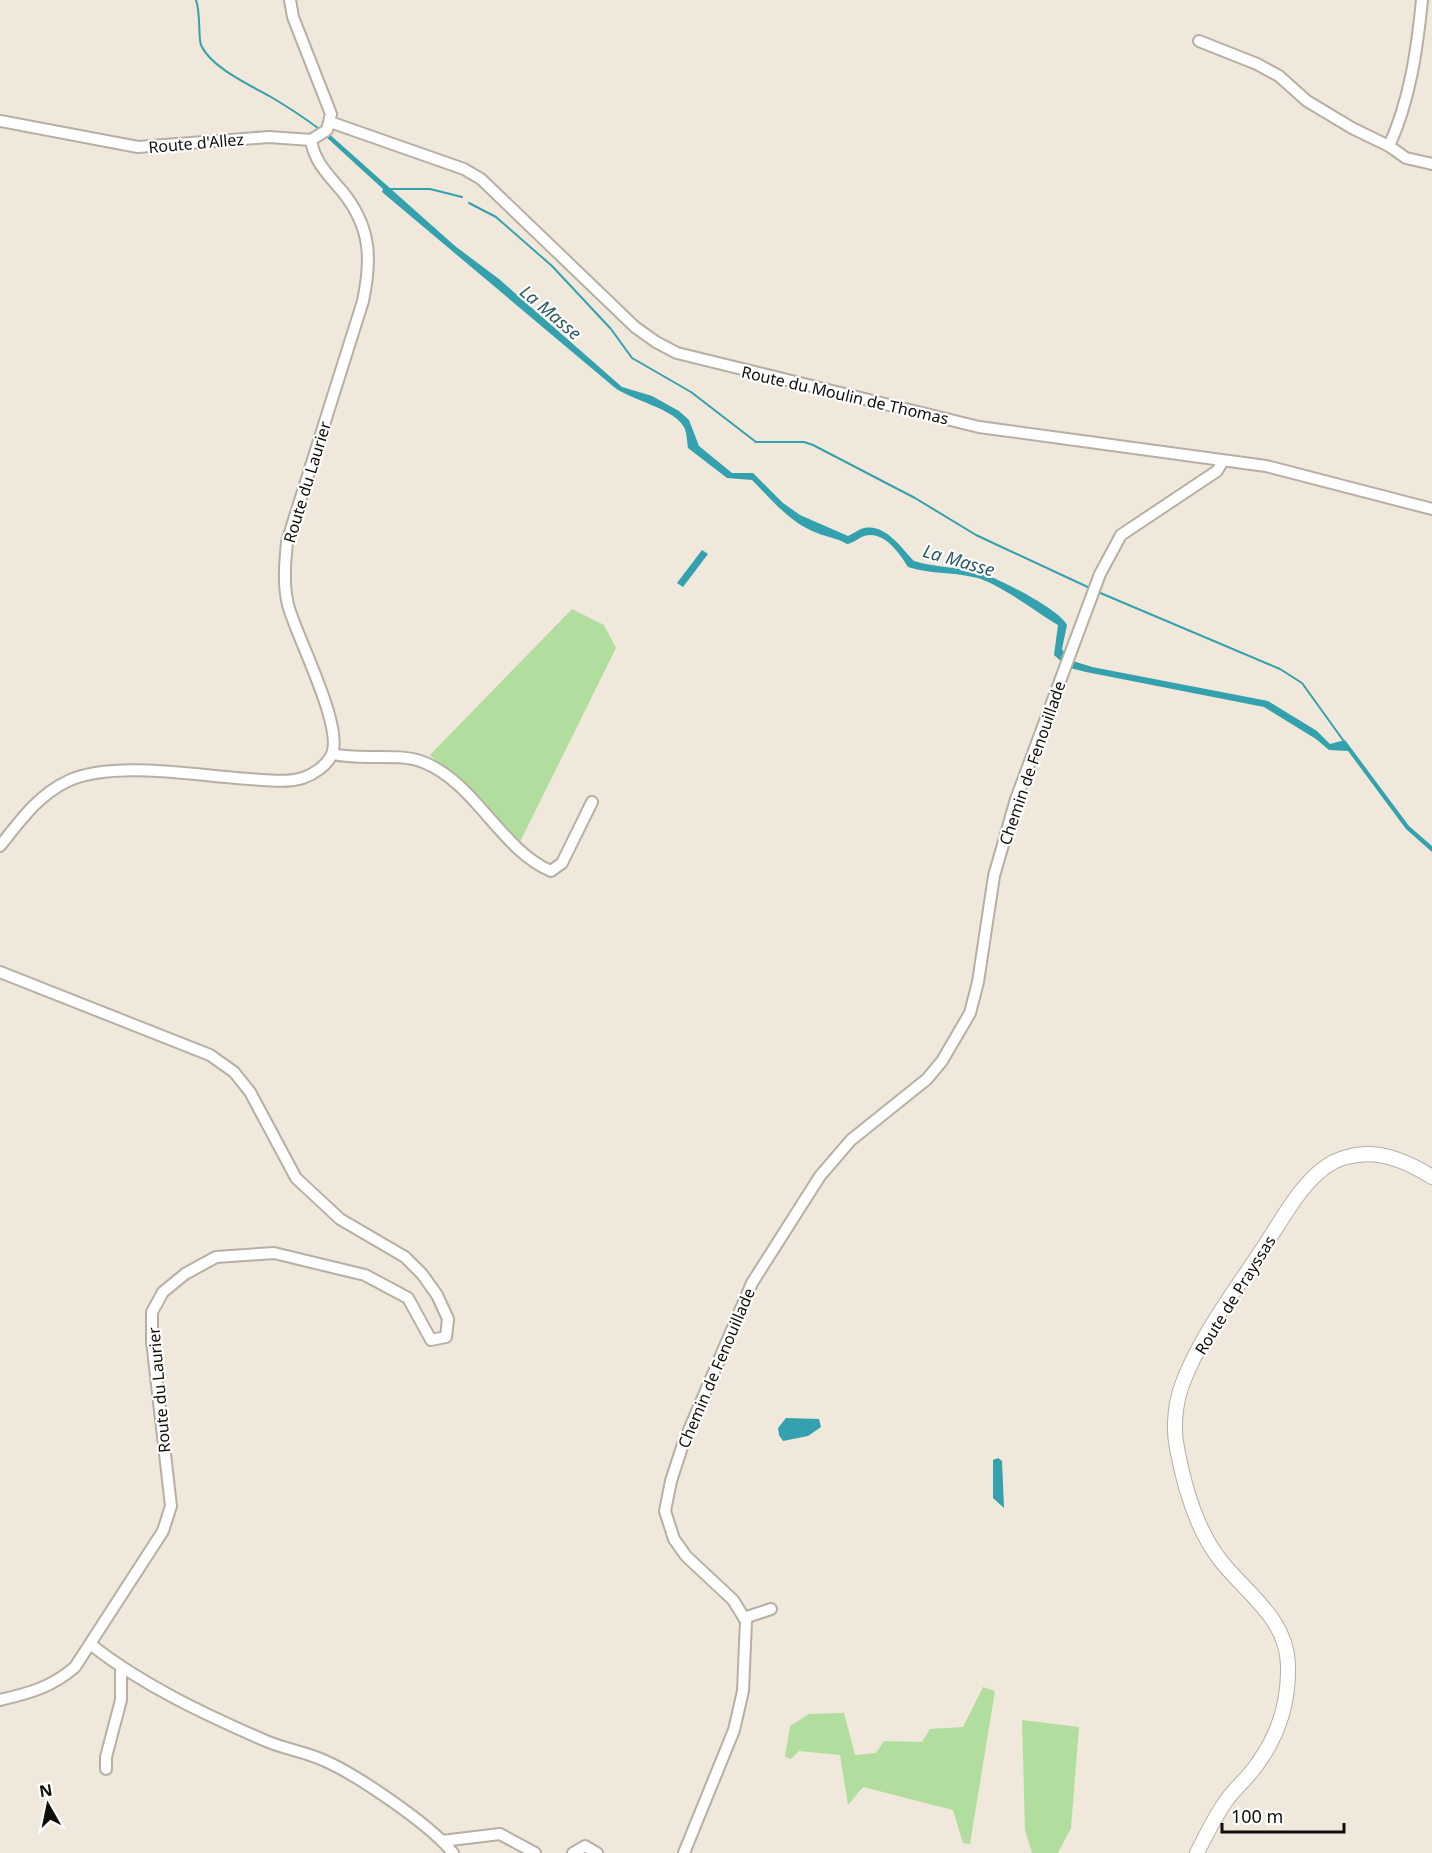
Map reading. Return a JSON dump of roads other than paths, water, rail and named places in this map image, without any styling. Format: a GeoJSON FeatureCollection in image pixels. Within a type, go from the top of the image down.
{"type":"FeatureCollection","features":[{"type":"Feature","properties":{"kind":"main road","name":"Route de Prayssas"},"geometry":{"type":"LineString","coordinates":[[1197,1853],[1226,1800],[1258,1763],[1278,1728],[1287,1697],[1288,1663],[1280,1631],[1264,1605],[1221,1561],[1203,1533],[1176,1447],[1175,1420],[1181,1386],[1205,1336],[1295,1200],[1318,1172],[1346,1157],[1367,1154],[1406,1163],[1432,1178]]}},
{"type":"Feature","properties":{"kind":"street","name":"Route du Laurier"},"geometry":{"type":"LineString","coordinates":[[290,0],[293,17],[329,107],[322,132],[322,168],[346,197],[361,220],[367,238],[370,267],[363,301],[287,542],[284,572],[287,603],[299,639],[325,698],[335,742],[333,754]]}},
{"type":"Feature","properties":{"kind":"street"},"geometry":{"type":"LineString","coordinates":[[1389,146],[1402,118],[1413,71],[1422,0]]}},
{"type":"Feature","properties":{"kind":"street"},"geometry":{"type":"LineString","coordinates":[[1199,41],[1257,64],[1279,76],[1307,101],[1352,128],[1389,146],[1407,159],[1432,165]]}},
{"type":"Feature","properties":{"kind":"street","name":"Route d'Allez"},"geometry":{"type":"LineString","coordinates":[[0,121],[138,147],[322,132]]}},
{"type":"Feature","properties":{"kind":"street","name":"Route du Moulin de Thomas"},"geometry":{"type":"LineString","coordinates":[[322,132],[464,169],[481,179],[635,327],[677,353],[979,427],[1301,474],[1432,509]]}},
{"type":"Feature","properties":{"kind":"street","name":"Chemin de Fenouillade"},"geometry":{"type":"LineString","coordinates":[[744,1618],[733,1600],[686,1556],[674,1539],[665,1511],[671,1481],[683,1444],[752,1283],[819,1176],[851,1140],[927,1079],[942,1061],[970,1013],[978,982],[994,876],[1016,799],[1100,574],[1121,535],[1217,471],[1223,461]]}},
{"type":"Feature","properties":{"kind":"street"},"geometry":{"type":"LineString","coordinates":[[0,846],[29,809],[45,795],[68,781],[94,772],[128,771],[275,781],[303,778],[321,768],[333,754],[353,759],[410,758],[435,768],[461,788],[529,856],[551,871],[562,863],[592,802]]}},
{"type":"Feature","properties":{"kind":"street","name":"Route du Laurier"},"geometry":{"type":"LineString","coordinates":[[0,972],[210,1055],[234,1072],[250,1092],[296,1179],[340,1219],[405,1257],[432,1288],[448,1319],[446,1337],[431,1340],[408,1298],[388,1285],[365,1275],[274,1253],[216,1257],[185,1274],[163,1292],[152,1312],[152,1341],[171,1506],[163,1531],[75,1667],[59,1680],[41,1690],[0,1700]]}},
{"type":"Feature","properties":{"kind":"street"},"geometry":{"type":"LineString","coordinates":[[684,1853],[734,1730],[743,1691],[746,1647],[744,1618],[771,1609]]}},
{"type":"Feature","properties":{"kind":"street"},"geometry":{"type":"LineString","coordinates":[[90,1644],[121,1668],[214,1716],[267,1742],[338,1767],[366,1784],[442,1841],[453,1853]]}},
{"type":"Feature","properties":{"kind":"street"},"geometry":{"type":"LineString","coordinates":[[106,1769],[106,1757],[121,1700],[121,1668]]}},
{"type":"Feature","properties":{"kind":"street"},"geometry":{"type":"LineString","coordinates":[[442,1841],[500,1834],[535,1853]]}},
{"type":"Feature","properties":{"kind":"street"},"geometry":{"type":"LineString","coordinates":[[573,1853],[585,1846],[597,1853]]}},
{"type":"Feature","properties":{"kind":"water"},"geometry":{"type":"Polygon","coordinates":[[[328,133],[455,246],[499,279],[622,387],[652,396],[679,411],[689,420],[699,446],[732,473],[753,473],[783,503],[800,515],[848,536],[861,529],[877,529],[898,543],[914,561],[974,571],[995,579],[1039,602],[1052,610],[1067,625],[1062,649],[1067,656],[1063,663],[1054,655],[1058,625],[993,584],[973,577],[908,567],[891,544],[878,536],[864,536],[847,544],[817,533],[790,517],[752,480],[727,478],[688,448],[685,429],[680,422],[663,410],[614,387],[382,192],[383,189],[325,136],[328,133]]]}},
{"type":"Feature","properties":{"kind":"water"},"geometry":{"type":"Polygon","coordinates":[[[702,550],[708,554],[683,587],[677,583],[702,550]]]}},
{"type":"Feature","properties":{"kind":"water"},"geometry":{"type":"Polygon","coordinates":[[[1073,661],[1092,667],[1268,701],[1317,731],[1330,744],[1345,740],[1409,826],[1432,846],[1432,852],[1406,829],[1348,751],[1329,750],[1316,739],[1264,707],[1086,672],[1070,668],[1073,661]]]}},
{"type":"Feature","properties":{"kind":"water"},"geometry":{"type":"Polygon","coordinates":[[[786,1418],[819,1419],[821,1427],[808,1436],[783,1441],[778,1428],[786,1418]]]}},
{"type":"Feature","properties":{"kind":"water"},"geometry":{"type":"Polygon","coordinates":[[[998,1458],[1002,1461],[1004,1508],[993,1498],[993,1460],[998,1458]]]}},
{"type":"Feature","properties":{"kind":"waterway","name":"La Masse"},"geometry":{"type":"LineString","coordinates":[[196,0],[201,45],[213,61],[233,76],[284,105],[322,131]]}},
{"type":"Feature","properties":{"kind":"waterway","name":"La Masse"},"geometry":{"type":"LineString","coordinates":[[388,189],[430,189],[462,197]]}},
{"type":"Feature","properties":{"kind":"waterway","name":"La Masse"},"geometry":{"type":"LineString","coordinates":[[469,203],[496,217],[552,266],[611,329],[632,358],[691,392],[756,442],[804,442],[813,445],[915,498],[976,535],[1092,589]]}},
{"type":"Feature","properties":{"kind":"waterway","name":"La Masse"},"geometry":{"type":"LineString","coordinates":[[1098,592],[1280,669],[1302,683],[1343,740]]}}]}
